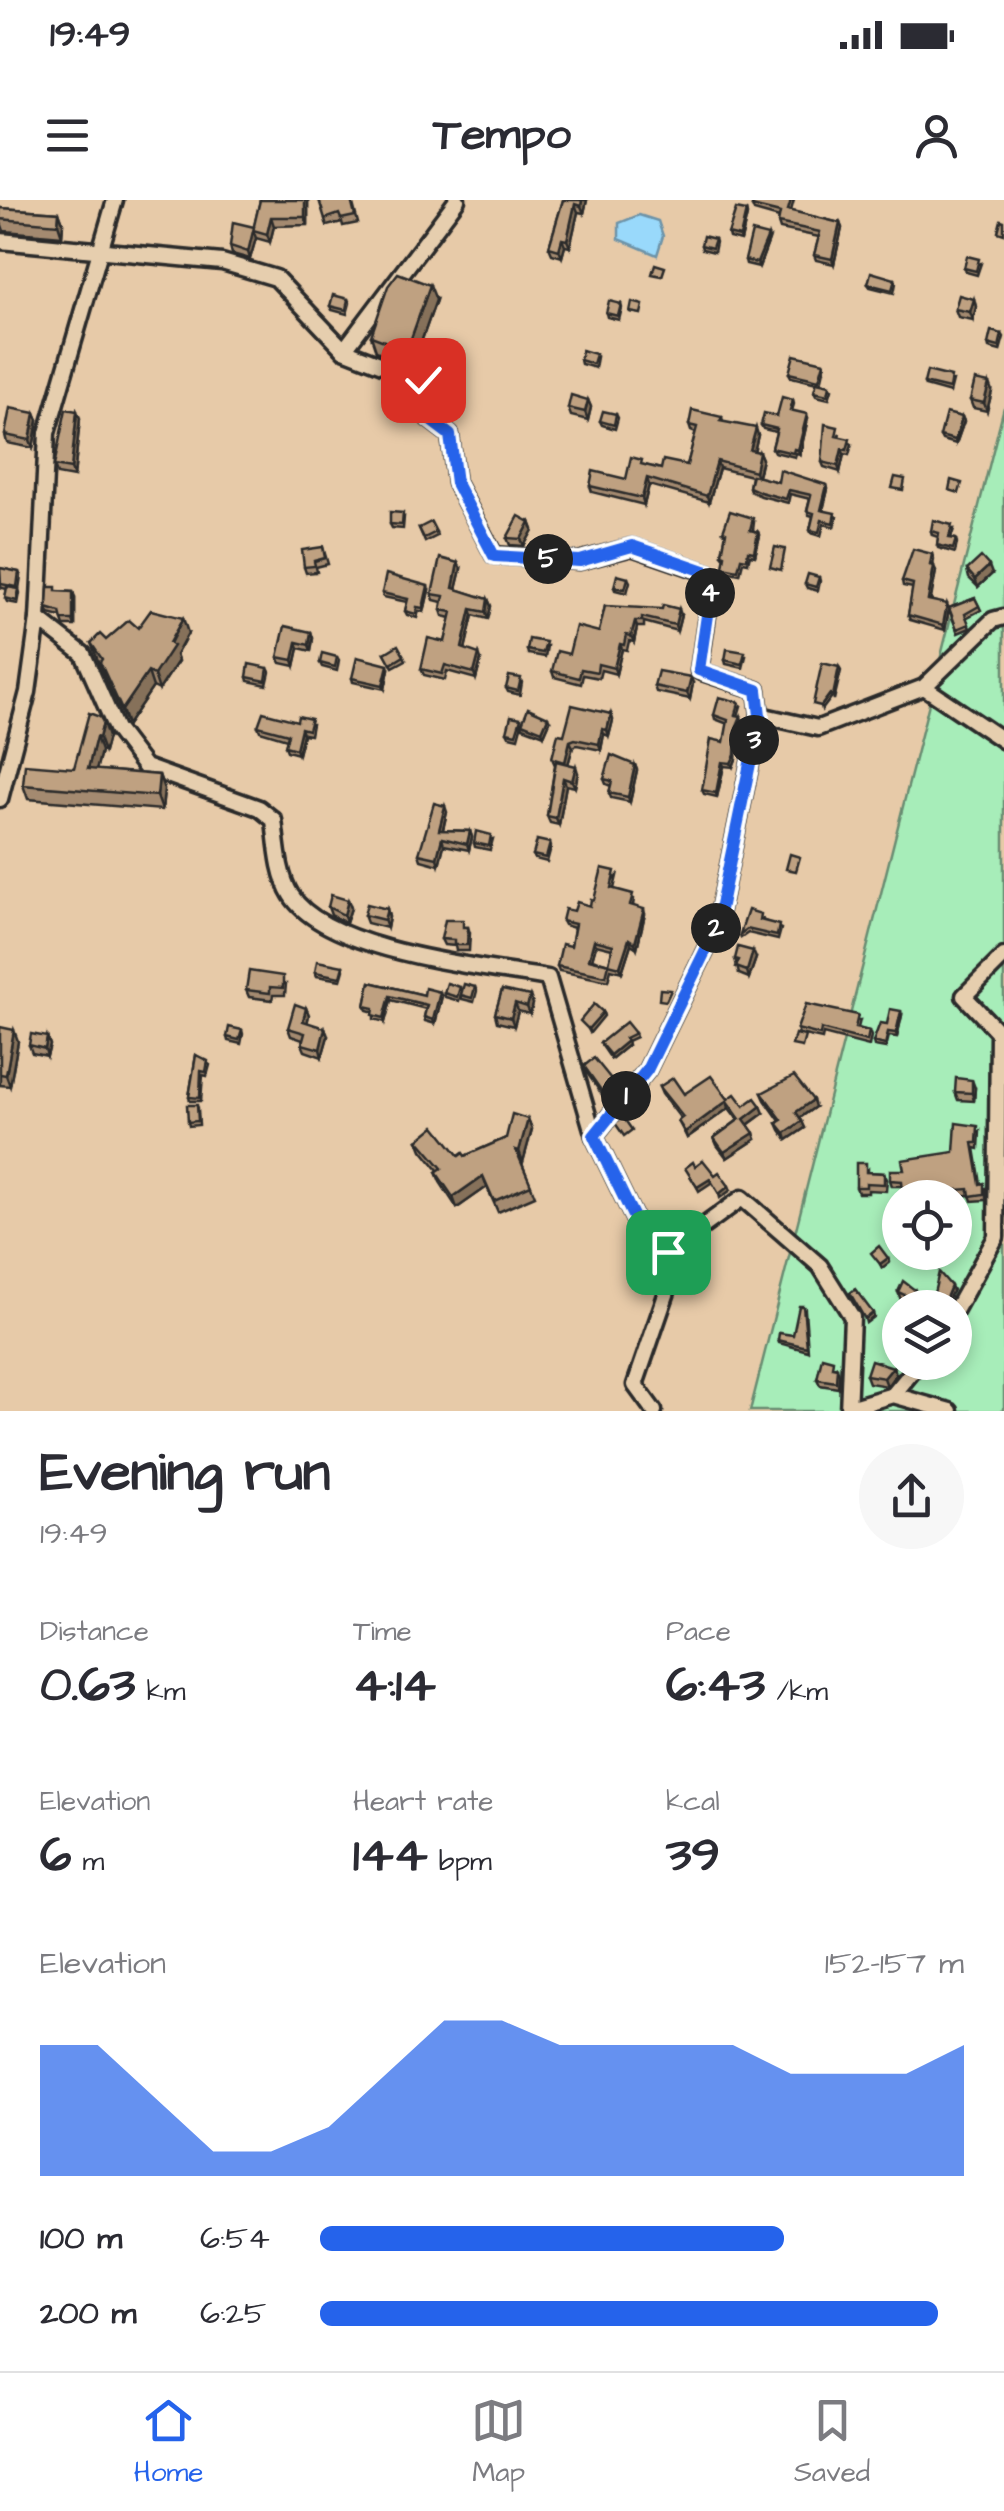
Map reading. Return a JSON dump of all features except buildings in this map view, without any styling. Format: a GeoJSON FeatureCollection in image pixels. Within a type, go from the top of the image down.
{"type":"FeatureCollection","features":[{"type":"Feature","properties":{"kind":"street"},"geometry":{"type":"LineString","coordinates":[[0,799],[28,692],[38,619],[47,433],[115,200]]}},
{"type":"Feature","properties":{"kind":"street"},"geometry":{"type":"LineString","coordinates":[[344,350],[457,200]]}},
{"type":"Feature","properties":{"kind":"street"},"geometry":{"type":"LineString","coordinates":[[0,242],[101,248],[222,262],[276,278],[344,350],[423,380],[429,419],[450,435],[456,483],[494,556],[580,561],[632,546],[713,574],[699,670],[757,690],[760,715],[716,929],[647,1070],[594,1136]]}},
{"type":"Feature","properties":{"kind":"street"},"geometry":{"type":"LineString","coordinates":[[760,715],[818,728],[924,688],[993,620],[1004,617]]}},
{"type":"Feature","properties":{"kind":"street"},"geometry":{"type":"LineString","coordinates":[[38,619],[83,654],[116,729],[145,767],[258,808],[274,820],[279,857],[290,893],[309,916],[382,948],[548,978],[594,1136],[636,1222],[668,1252],[668,1289],[635,1385],[654,1411]]}},
{"type":"Feature","properties":{"kind":"street"},"geometry":{"type":"LineString","coordinates":[[924,688],[1004,741]]}},
{"type":"Feature","properties":{"kind":"street"},"geometry":{"type":"LineString","coordinates":[[968,1290],[1000,1239],[998,1032],[964,996],[1004,956]]}},
{"type":"Feature","properties":{"kind":"street"},"geometry":{"type":"LineString","coordinates":[[668,1252],[742,1198],[820,1266],[852,1317],[848,1410],[893,1396],[950,1411]]}},
{"type":"Feature","properties":{"kind":"street"},"geometry":{"type":"LineString","coordinates":[[893,1396],[906,1380]]}},
{"type":"Feature","properties":{"kind":"green space"},"geometry":{"type":"Polygon","coordinates":[[[1004,407],[1004,1411],[750,1411],[1004,407]]]}},
{"type":"Feature","properties":{"kind":"water"},"geometry":{"type":"Polygon","coordinates":[[[639,215],[658,221],[663,236],[657,255],[619,239],[619,223],[639,215]]]}},
{"type":"Feature","properties":{"kind":"route"},"geometry":{"type":"LineString","coordinates":[[423,380],[429,419],[450,435],[456,483],[494,556],[580,561],[632,546],[713,574],[699,670],[757,690],[760,715],[716,929],[647,1070],[594,1136],[636,1222],[668,1252]]}}]}
